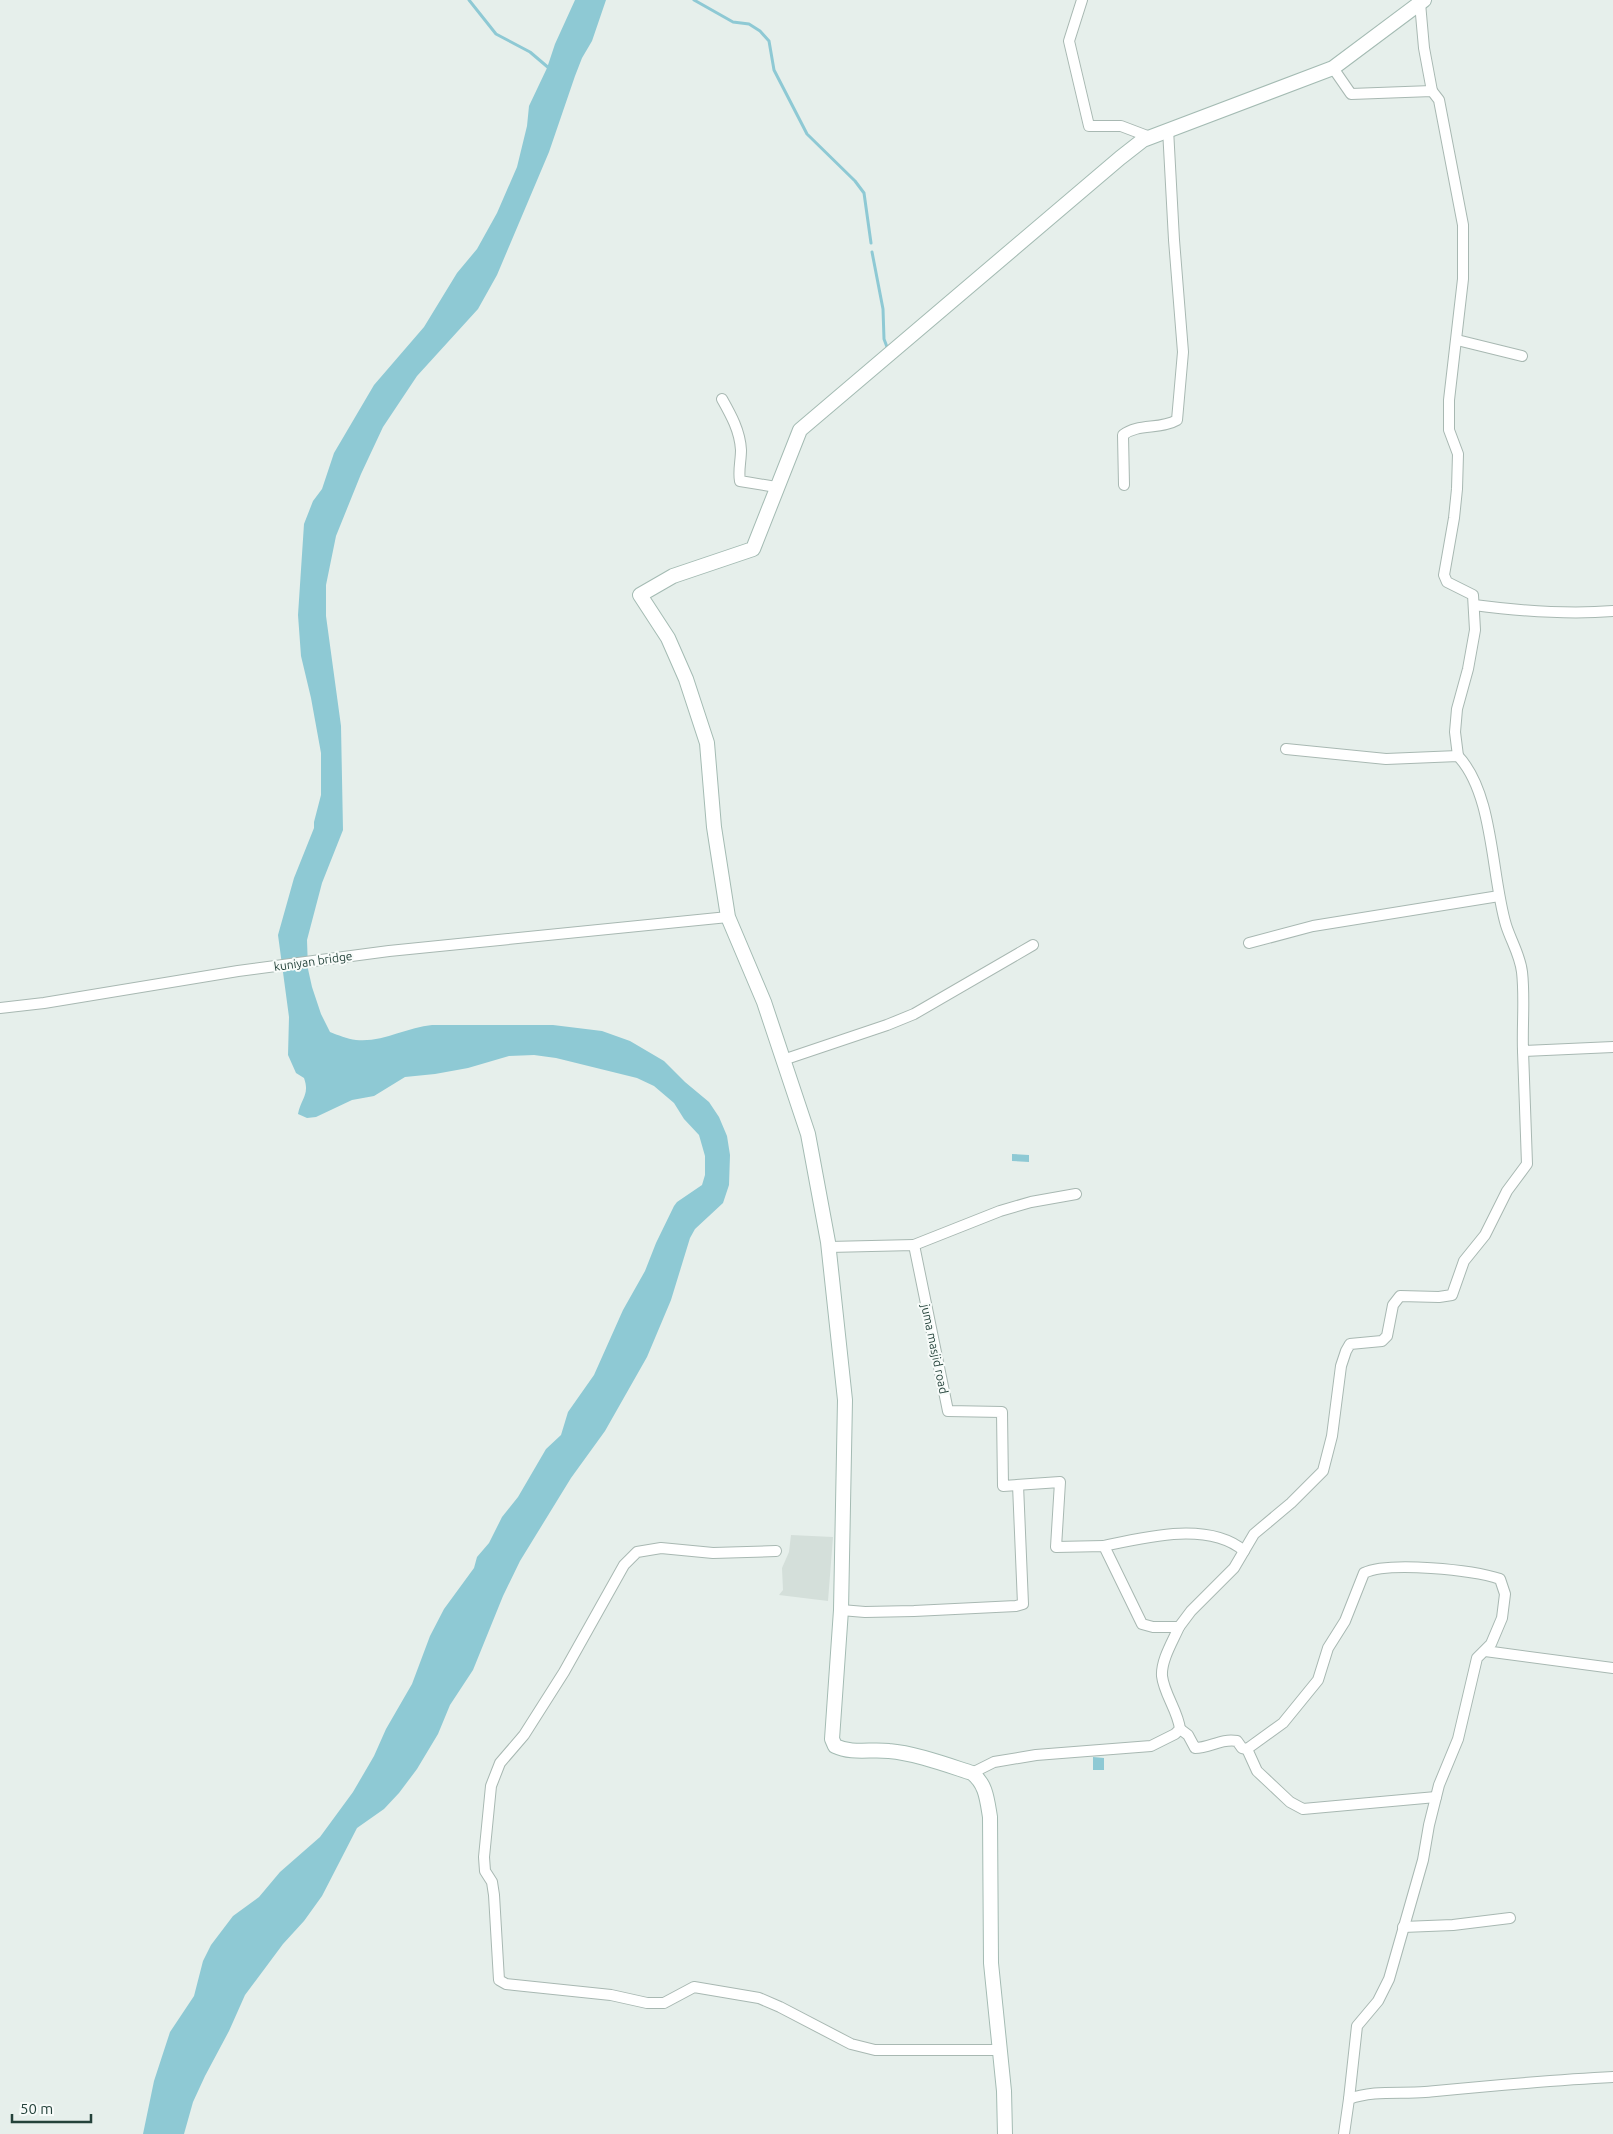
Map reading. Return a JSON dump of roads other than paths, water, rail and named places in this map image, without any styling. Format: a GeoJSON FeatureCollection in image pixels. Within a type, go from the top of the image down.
{"type":"FeatureCollection","features":[{"type":"Feature","properties":{"kind":"main road"},"geometry":{"type":"LineString","coordinates":[[1005,2134],[1000,2050],[991,1963],[990,1817],[986,1794],[981,1780],[972,1773],[890,1751],[852,1751],[835,1746],[832,1739],[841,1610],[845,1400],[829,1246],[808,1134],[764,1002],[728,917],[714,827],[707,743],[686,679],[668,638],[640,595],[673,576],[753,549],[776,486],[800,430],[1143,140],[1333,68],[1422,2]]}},
{"type":"Feature","properties":{"kind":"street"},"geometry":{"type":"LineString","coordinates":[[1082,0],[1069,41],[1090,126],[1121,126],[1150,137]]}},
{"type":"Feature","properties":{"kind":"street"},"geometry":{"type":"LineString","coordinates":[[1344,2134],[1357,2026],[1378,2001],[1389,1979],[1423,1860],[1436,1797],[1458,1739],[1478,1658],[1491,1644],[1502,1618],[1505,1594],[1500,1579],[1485,1574],[1418,1568],[1372,1569],[1364,1573],[1345,1621],[1328,1648],[1318,1680],[1283,1723],[1248,1749],[1242,1748],[1238,1741],[1228,1740],[1195,1748],[1188,1735],[1180,1729],[1179,1721],[1162,1677],[1163,1665],[1179,1627],[1191,1611],[1234,1568],[1254,1534],[1323,1471],[1332,1436],[1341,1366],[1350,1344],[1382,1341],[1387,1336],[1393,1305],[1400,1296],[1439,1297],[1452,1295],[1464,1261],[1485,1235],[1507,1191],[1527,1164],[1522,970],[1517,949],[1506,927],[1480,792],[1468,766],[1458,756],[1455,732],[1457,709],[1468,669],[1475,630],[1473,596],[1447,582],[1444,575],[1457,489],[1458,454],[1449,430],[1449,400],[1463,279],[1463,225],[1439,100],[1432,91],[1424,48],[1422,2]]}},
{"type":"Feature","properties":{"kind":"street"},"geometry":{"type":"LineString","coordinates":[[1333,68],[1351,94],[1432,91]]}},
{"type":"Feature","properties":{"kind":"street"},"geometry":{"type":"LineString","coordinates":[[1124,485],[1123,435],[1131,428],[1168,426],[1177,420],[1182,352],[1168,129]]}},
{"type":"Feature","properties":{"kind":"street"},"geometry":{"type":"LineString","coordinates":[[1457,340],[1522,356]]}},
{"type":"Feature","properties":{"kind":"street"},"geometry":{"type":"LineString","coordinates":[[722,399],[734,420],[739,436],[741,452],[738,473],[740,482],[776,486]]}},
{"type":"Feature","properties":{"kind":"street"},"geometry":{"type":"LineString","coordinates":[[1474,605],[1557,614],[1613,611]]}},
{"type":"Feature","properties":{"kind":"street"},"geometry":{"type":"LineString","coordinates":[[1286,749],[1386,759],[1458,756]]}},
{"type":"Feature","properties":{"kind":"street"},"geometry":{"type":"LineString","coordinates":[[1249,943],[1313,926],[1499,896]]}},
{"type":"Feature","properties":{"kind":"street","name":"kuniyan bridge"},"geometry":{"type":"LineString","coordinates":[[0,1008],[54,1002],[238,971],[389,951],[728,917]]}},
{"type":"Feature","properties":{"kind":"street"},"geometry":{"type":"LineString","coordinates":[[783,1060],[869,1032],[914,1014],[1033,945]]}},
{"type":"Feature","properties":{"kind":"street"},"geometry":{"type":"LineString","coordinates":[[1523,1051],[1613,1046]]}},
{"type":"Feature","properties":{"kind":"street"},"geometry":{"type":"LineString","coordinates":[[829,1246],[914,1245],[1000,1211],[1031,1202],[1076,1194]]}},
{"type":"Feature","properties":{"kind":"street","name":"juma masjid road"},"geometry":{"type":"LineString","coordinates":[[914,1245],[948,1411],[1002,1412],[1003,1486],[1018,1484]]}},
{"type":"Feature","properties":{"kind":"street"},"geometry":{"type":"LineString","coordinates":[[841,1610],[865,1612],[914,1611],[1023,1604],[1018,1484],[1060,1482],[1056,1547],[1104,1546],[1135,1539],[1197,1533],[1234,1542],[1244,1551]]}},
{"type":"Feature","properties":{"kind":"street"},"geometry":{"type":"LineString","coordinates":[[1104,1546],[1142,1624],[1153,1627],[1179,1627]]}},
{"type":"Feature","properties":{"kind":"street"},"geometry":{"type":"LineString","coordinates":[[776,1551],[713,1553],[661,1548],[637,1552],[624,1565],[564,1672],[524,1735],[500,1763],[491,1786],[484,1858],[494,1895],[499,1980],[506,1984],[611,1995],[647,2003],[664,2003],[694,1987],[759,1998],[851,2044],[875,2050],[1000,2050]]}},
{"type":"Feature","properties":{"kind":"street"},"geometry":{"type":"LineString","coordinates":[[1485,1650],[1613,1668]]}},
{"type":"Feature","properties":{"kind":"street"},"geometry":{"type":"LineString","coordinates":[[972,1773],[994,1762],[1036,1755],[1151,1746],[1175,1734],[1180,1729]]}},
{"type":"Feature","properties":{"kind":"street"},"geometry":{"type":"LineString","coordinates":[[1248,1749],[1257,1771],[1290,1802],[1303,1809],[1436,1797]]}},
{"type":"Feature","properties":{"kind":"street"},"geometry":{"type":"LineString","coordinates":[[1403,1927],[1453,1925],[1510,1918]]}},
{"type":"Feature","properties":{"kind":"street"},"geometry":{"type":"LineString","coordinates":[[1349,2099],[1364,2094],[1409,2093],[1561,2079],[1613,2077]]}},
{"type":"Feature","properties":{"kind":"water"},"geometry":{"type":"Polygon","coordinates":[[[575,0],[606,0],[592,41],[582,58],[575,76],[549,152],[497,275],[478,309],[417,376],[383,427],[361,474],[336,536],[326,585],[326,616],[341,726],[343,830],[322,883],[307,940],[308,969],[321,1014],[330,1032],[349,1039],[375,1039],[432,1025],[553,1025],[602,1031],[630,1041],[664,1061],[709,1102],[719,1117],[727,1136],[730,1155],[729,1185],[723,1203],[695,1229],[690,1238],[671,1300],[647,1357],[605,1431],[571,1478],[520,1561],[503,1596],[473,1670],[450,1705],[438,1734],[417,1769],[384,1809],[357,1828],[322,1896],[245,1995],[193,2102],[184,2134],[143,2134],[154,2081],[170,2032],[194,1996],[203,1961],[211,1945],[233,1916],[259,1897],[280,1872],[320,1837],[353,1792],[412,1684],[430,1636],[444,1609],[474,1568],[477,1557],[489,1543],[502,1517],[518,1497],[546,1449],[561,1435],[568,1412],[594,1375],[623,1310],[645,1271],[674,1206],[702,1185],[705,1175],[705,1156],[699,1135],[684,1119],[674,1103],[654,1086],[637,1078],[556,1058],[534,1055],[509,1056],[468,1068],[405,1077],[374,1096],[352,1100],[316,1117],[307,1118],[298,1114],[306,1093],[306,1084],[304,1078],[296,1073],[288,1055],[289,1017],[278,935],[294,878],[314,828],[321,795],[321,753],[301,656],[298,615],[304,524],[313,501],[322,489],[334,453],[374,385],[424,327],[457,273],[477,249],[497,213],[517,167],[527,126],[529,106],[575,0]]]}},
{"type":"Feature","properties":{"kind":"water"},"geometry":{"type":"Polygon","coordinates":[[[1012,1154],[1029,1155],[1029,1162],[1012,1161],[1012,1154]]]}},
{"type":"Feature","properties":{"kind":"water"},"geometry":{"type":"Polygon","coordinates":[[[1093,1757],[1104,1758],[1104,1770],[1093,1770],[1093,1757]]]}},
{"type":"Feature","properties":{"kind":"waterway"},"geometry":{"type":"LineString","coordinates":[[469,0],[496,34],[530,52],[550,69]]}},
{"type":"Feature","properties":{"kind":"waterway"},"geometry":{"type":"LineString","coordinates":[[694,0],[733,22],[749,24],[760,31],[769,41],[774,70],[807,134],[855,181],[864,193],[871,243]]}},
{"type":"Feature","properties":{"kind":"waterway"},"geometry":{"type":"LineString","coordinates":[[872,252],[883,309],[884,339],[887,347]]}}]}
